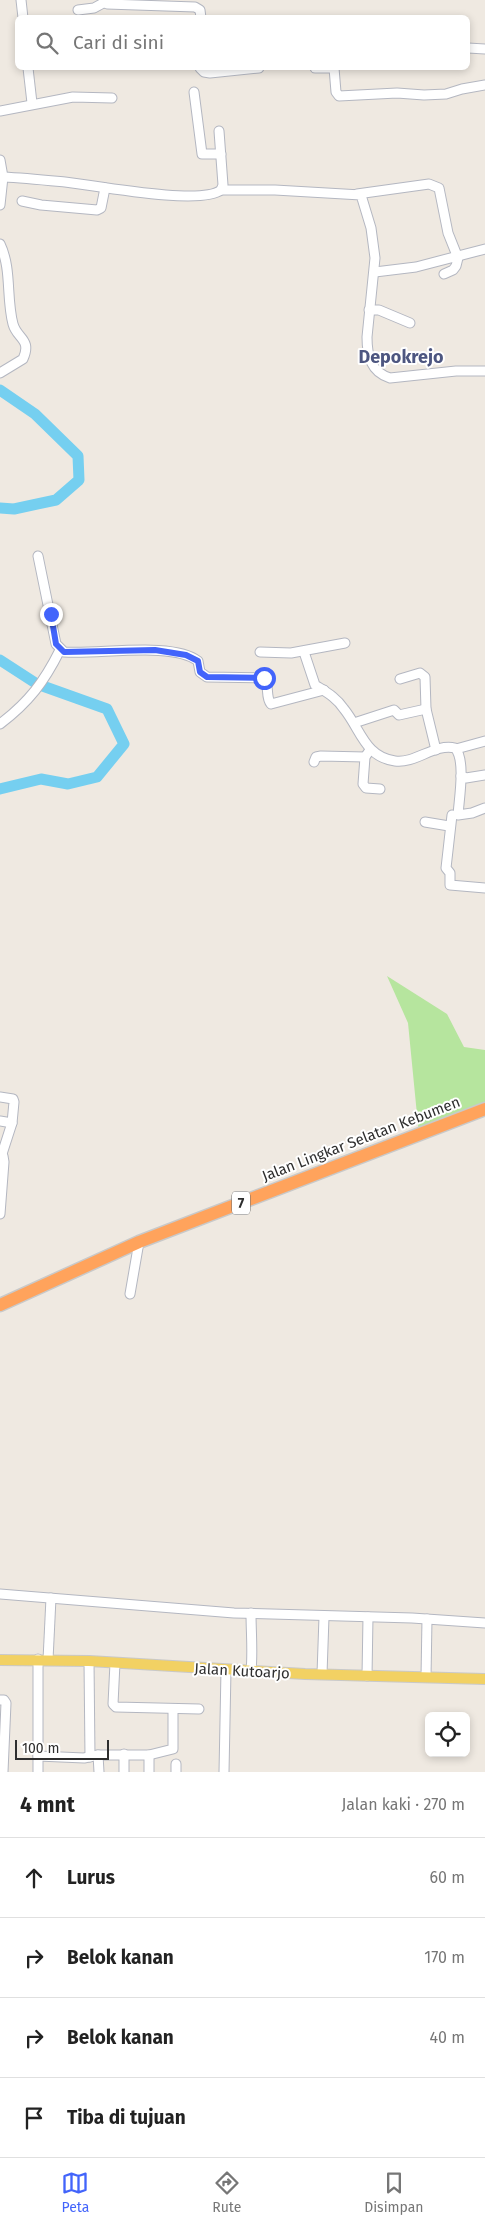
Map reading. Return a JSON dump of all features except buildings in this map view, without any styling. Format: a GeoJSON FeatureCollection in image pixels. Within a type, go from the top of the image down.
{"type":"FeatureCollection","features":[{"type":"Feature","properties":{"kind":"highway","name":"Jalan Lingkar Selatan Kebumen"},"geometry":{"type":"LineString","coordinates":[[0,1305],[139,1242],[485,1109]]}},
{"type":"Feature","properties":{"kind":"main road","name":"Jalan Kutoarjo"},"geometry":{"type":"LineString","coordinates":[[0,1660],[89,1661],[226,1670],[485,1679]]}},
{"type":"Feature","properties":{"kind":"street"},"geometry":{"type":"LineString","coordinates":[[21,0],[23,15]]}},
{"type":"Feature","properties":{"kind":"street"},"geometry":{"type":"LineString","coordinates":[[78,10],[94,8],[104,1],[107,4],[196,7],[200,10],[201,15]]}},
{"type":"Feature","properties":{"kind":"street"},"geometry":{"type":"LineString","coordinates":[[470,48],[485,48]]}},
{"type":"Feature","properties":{"kind":"street"},"geometry":{"type":"LineString","coordinates":[[28,70],[32,103]]}},
{"type":"Feature","properties":{"kind":"street"},"geometry":{"type":"LineString","coordinates":[[202,70],[210,73],[239,70]]}},
{"type":"Feature","properties":{"kind":"street"},"geometry":{"type":"LineString","coordinates":[[333,70],[336,92],[339,96],[397,93],[424,96],[446,94],[485,85]]}},
{"type":"Feature","properties":{"kind":"street"},"geometry":{"type":"LineString","coordinates":[[194,92],[202,154],[221,154]]}},
{"type":"Feature","properties":{"kind":"street"},"geometry":{"type":"LineString","coordinates":[[0,111],[32,103],[73,97],[112,98]]}},
{"type":"Feature","properties":{"kind":"street"},"geometry":{"type":"LineString","coordinates":[[3,177],[36,179],[132,193],[216,194],[223,185],[219,131]]}},
{"type":"Feature","properties":{"kind":"street"},"geometry":{"type":"LineString","coordinates":[[0,160],[3,177],[0,205]]}},
{"type":"Feature","properties":{"kind":"street"},"geometry":{"type":"LineString","coordinates":[[221,190],[275,190],[357,194],[429,184],[439,188],[448,233],[458,258],[453,270],[444,274]]}},
{"type":"Feature","properties":{"kind":"street"},"geometry":{"type":"LineString","coordinates":[[22,201],[41,206],[97,210],[101,208],[105,188]]}},
{"type":"Feature","properties":{"kind":"street"},"geometry":{"type":"LineString","coordinates":[[357,194],[363,197],[365,211],[371,228],[375,258],[367,345],[375,371],[380,375],[390,378],[456,371],[485,371]]}},
{"type":"Feature","properties":{"kind":"street"},"geometry":{"type":"LineString","coordinates":[[0,244],[7,262],[13,322],[15,329],[25,341],[26,349],[23,359],[0,373]]}},
{"type":"Feature","properties":{"kind":"street"},"geometry":{"type":"LineString","coordinates":[[375,272],[416,267],[458,258],[485,249]]}},
{"type":"Feature","properties":{"kind":"street"},"geometry":{"type":"LineString","coordinates":[[369,310],[379,310],[410,323]]}},
{"type":"Feature","properties":{"kind":"street"},"geometry":{"type":"LineString","coordinates":[[38,556],[56,644],[60,650],[77,652],[155,650],[186,655],[198,661],[200,672],[207,677],[264,678],[268,686],[268,701],[271,704],[324,690]]}},
{"type":"Feature","properties":{"kind":"street"},"geometry":{"type":"LineString","coordinates":[[260,652],[291,654],[345,643]]}},
{"type":"Feature","properties":{"kind":"street"},"geometry":{"type":"LineString","coordinates":[[0,724],[34,694],[60,650]]}},
{"type":"Feature","properties":{"kind":"street"},"geometry":{"type":"LineString","coordinates":[[304,652],[315,685],[338,701],[354,723],[367,754],[364,787],[380,788]]}},
{"type":"Feature","properties":{"kind":"street"},"geometry":{"type":"LineString","coordinates":[[400,679],[415,674],[423,674],[426,688],[426,709],[436,750]]}},
{"type":"Feature","properties":{"kind":"street"},"geometry":{"type":"LineString","coordinates":[[354,723],[395,710],[399,715],[426,709]]}},
{"type":"Feature","properties":{"kind":"street"},"geometry":{"type":"LineString","coordinates":[[314,762],[316,758],[321,756],[367,754],[399,761],[436,750],[452,747],[456,749],[485,741]]}},
{"type":"Feature","properties":{"kind":"street"},"geometry":{"type":"LineString","coordinates":[[456,749],[461,776],[450,826],[446,868],[450,873],[450,885],[485,888]]}},
{"type":"Feature","properties":{"kind":"street"},"geometry":{"type":"LineString","coordinates":[[461,776],[466,778],[485,775]]}},
{"type":"Feature","properties":{"kind":"street"},"geometry":{"type":"LineString","coordinates":[[453,814],[472,814],[485,808]]}},
{"type":"Feature","properties":{"kind":"street"},"geometry":{"type":"LineString","coordinates":[[425,822],[450,826]]}},
{"type":"Feature","properties":{"kind":"street"},"geometry":{"type":"LineString","coordinates":[[0,1097],[13,1099],[12,1123],[3,1146],[0,1212]]}},
{"type":"Feature","properties":{"kind":"street"},"geometry":{"type":"LineString","coordinates":[[0,1121],[12,1123]]}},
{"type":"Feature","properties":{"kind":"street"},"geometry":{"type":"LineString","coordinates":[[130,1294],[139,1242]]}},
{"type":"Feature","properties":{"kind":"street"},"geometry":{"type":"LineString","coordinates":[[0,1594],[197,1610],[485,1623]]}},
{"type":"Feature","properties":{"kind":"street"},"geometry":{"type":"LineString","coordinates":[[38,1772],[43,1660],[51,1598]]}},
{"type":"Feature","properties":{"kind":"street"},"geometry":{"type":"LineString","coordinates":[[251,1613],[251,1645],[253,1651],[251,1671]]}},
{"type":"Feature","properties":{"kind":"street"},"geometry":{"type":"LineString","coordinates":[[322,1674],[324,1617]]}},
{"type":"Feature","properties":{"kind":"street"},"geometry":{"type":"LineString","coordinates":[[367,1676],[368,1617]]}},
{"type":"Feature","properties":{"kind":"street"},"geometry":{"type":"LineString","coordinates":[[426,1677],[427,1619]]}},
{"type":"Feature","properties":{"kind":"street"},"geometry":{"type":"LineString","coordinates":[[89,1661],[94,1756],[99,1772]]}},
{"type":"Feature","properties":{"kind":"street"},"geometry":{"type":"LineString","coordinates":[[116,1663],[114,1706],[199,1709]]}},
{"type":"Feature","properties":{"kind":"street"},"geometry":{"type":"LineString","coordinates":[[224,1772],[226,1670]]}},
{"type":"Feature","properties":{"kind":"street"},"geometry":{"type":"LineString","coordinates":[[0,1700],[4,1700],[6,1703],[3,1772]]}},
{"type":"Feature","properties":{"kind":"street"},"geometry":{"type":"LineString","coordinates":[[38,1756],[148,1755],[173,1749],[173,1709]]}},
{"type":"Feature","properties":{"kind":"street"},"geometry":{"type":"LineString","coordinates":[[124,1754],[124,1772]]}},
{"type":"Feature","properties":{"kind":"street"},"geometry":{"type":"LineString","coordinates":[[148,1755],[149,1772]]}},
{"type":"Feature","properties":{"kind":"green space"},"geometry":{"type":"Polygon","coordinates":[[[387,976],[447,1014],[464,1047],[485,1050],[485,1111],[419,1135],[408,1023],[387,976]]]}},
{"type":"Feature","properties":{"kind":"waterway"},"geometry":{"type":"LineString","coordinates":[[0,390],[35,414],[78,456],[79,480],[56,500],[14,509],[0,508]]}},
{"type":"Feature","properties":{"kind":"waterway"},"geometry":{"type":"LineString","coordinates":[[0,660],[37,684],[107,709],[124,744],[97,777],[68,784],[41,779],[0,789]]}},
{"type":"Feature","properties":{"kind":"district","name":"Depokrejo"},"geometry":{"type":"Point","coordinates":[401,357]}},
{"type":"Feature","properties":{"kind":"route"},"geometry":{"type":"LineString","coordinates":[[51,614],[56,644],[64,652],[155,650],[192,657],[198,661],[200,672],[207,677],[262,676],[264,678]]}}]}
